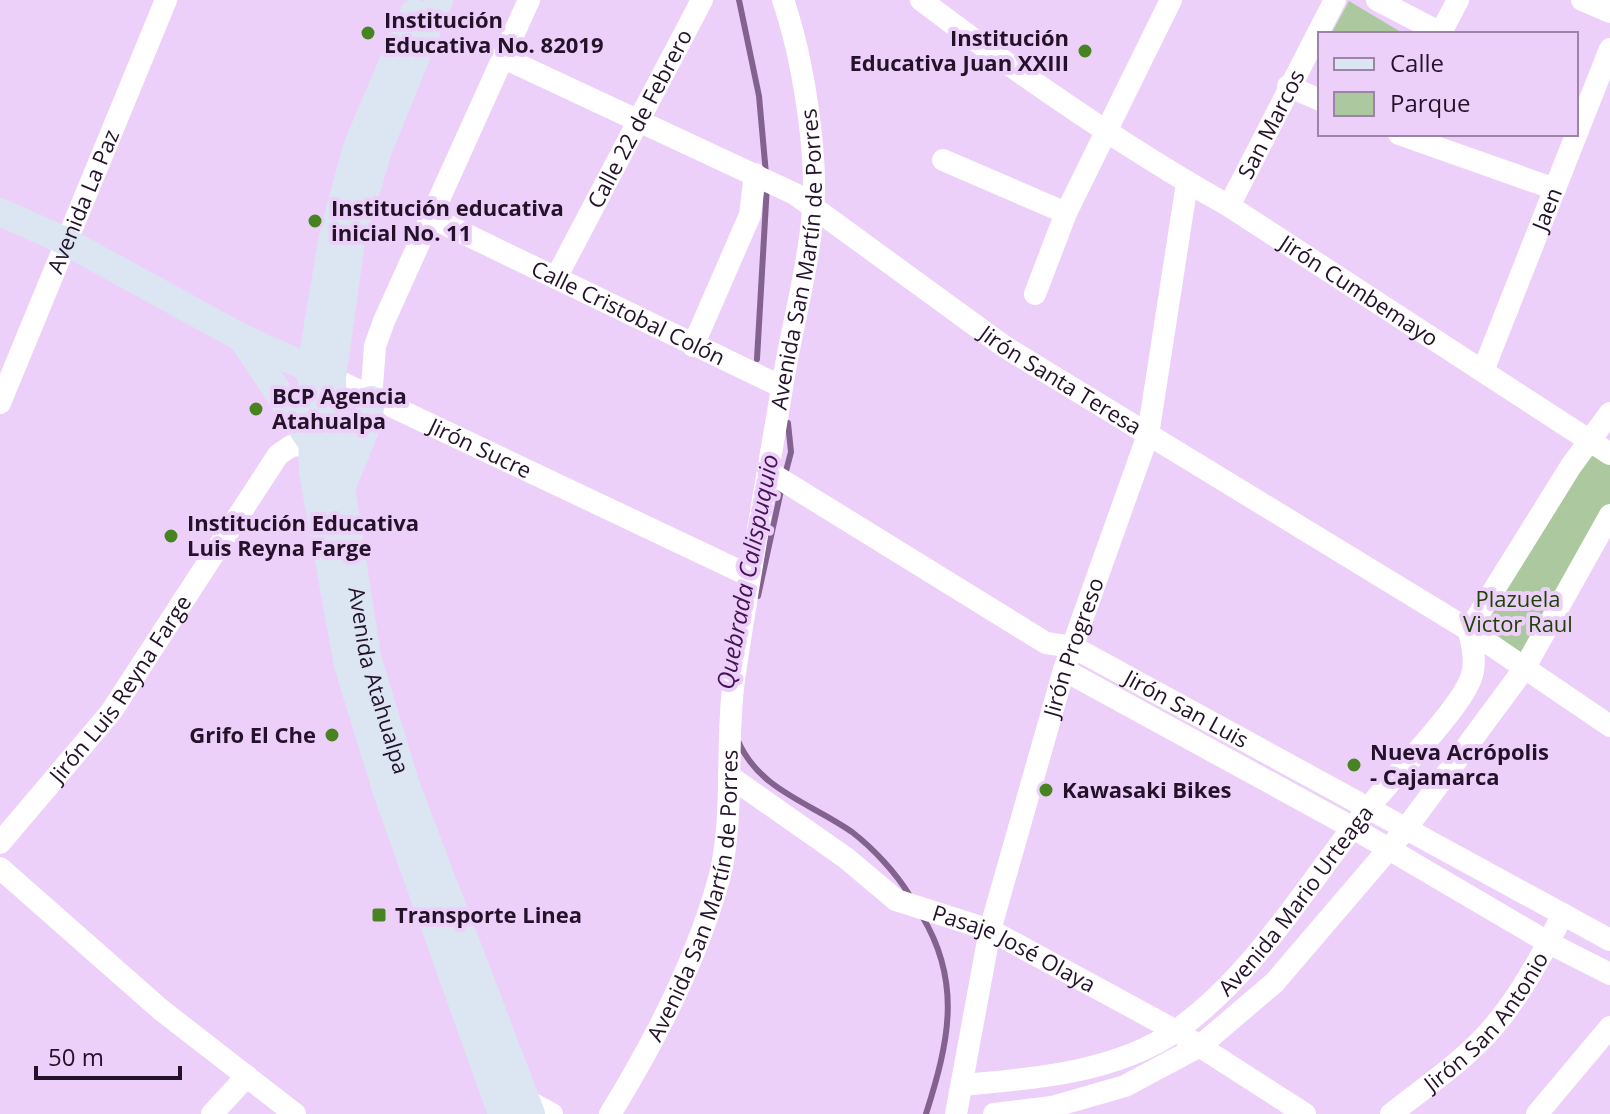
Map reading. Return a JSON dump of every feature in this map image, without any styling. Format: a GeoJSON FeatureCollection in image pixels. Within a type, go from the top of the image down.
{"type":"FeatureCollection","features":[{"type":"Feature","properties":{"kind":"main road","name":"Avenida Atahualpa"},"geometry":{"type":"LineString","coordinates":[[420,0],[357,147],[333,236],[321,373],[322,533],[348,665],[388,795],[520,1109]]}},
{"type":"Feature","properties":{"kind":"main road","name":"Avenida Atahualpa"},"geometry":{"type":"LineString","coordinates":[[321,373],[351,242],[378,150],[439,0]]}},
{"type":"Feature","properties":{"kind":"main road","name":"Jirón Sucre"},"geometry":{"type":"LineString","coordinates":[[0,212],[65,241],[242,338],[321,373]]}},
{"type":"Feature","properties":{"kind":"main road"},"geometry":{"type":"LineString","coordinates":[[242,338],[323,442]]}},
{"type":"Feature","properties":{"kind":"main road"},"geometry":{"type":"LineString","coordinates":[[342,487],[368,423],[371,400]]}},
{"type":"Feature","properties":{"kind":"main road","name":"Avenida Atahualpa"},"geometry":{"type":"LineString","coordinates":[[323,442],[342,487],[367,657],[406,786],[520,1109]]}},
{"type":"Feature","properties":{"kind":"street","name":"Avenida La Paz"},"geometry":{"type":"LineString","coordinates":[[0,403],[166,0]]}},
{"type":"Feature","properties":{"kind":"street"},"geometry":{"type":"LineString","coordinates":[[371,400],[375,346],[529,0]]}},
{"type":"Feature","properties":{"kind":"street","name":"Calle 22 de Febrero"},"geometry":{"type":"LineString","coordinates":[[556,278],[702,0]]}},
{"type":"Feature","properties":{"kind":"street","name":"Avenida San Martín de Porres"},"geometry":{"type":"LineString","coordinates":[[610,1114],[633,1076],[693,956],[720,876],[729,776],[728,719],[748,575],[773,474],[782,387],[813,208],[808,121],[783,0]]}},
{"type":"Feature","properties":{"kind":"street","name":"Jirón Cumbemayo"},"geometry":{"type":"LineString","coordinates":[[921,0],[984,48],[1187,183],[1229,206],[1591,438],[1610,454]]}},
{"type":"Feature","properties":{"kind":"street"},"geometry":{"type":"LineString","coordinates":[[1035,294],[1066,213],[1171,0]]}},
{"type":"Feature","properties":{"kind":"street","name":"San Marcos"},"geometry":{"type":"LineString","coordinates":[[1229,206],[1288,86],[1335,0]]}},
{"type":"Feature","properties":{"kind":"street"},"geometry":{"type":"LineString","coordinates":[[1377,0],[1436,32]]}},
{"type":"Feature","properties":{"kind":"street"},"geometry":{"type":"LineString","coordinates":[[1441,32],[1458,0]]}},
{"type":"Feature","properties":{"kind":"street"},"geometry":{"type":"LineString","coordinates":[[1582,0],[1610,12]]}},
{"type":"Feature","properties":{"kind":"street","name":"Jaen"},"geometry":{"type":"LineString","coordinates":[[1578,130],[1610,49]]}},
{"type":"Feature","properties":{"kind":"street","name":"Jirón Santa Teresa"},"geometry":{"type":"LineString","coordinates":[[502,57],[637,122],[780,185],[1005,347],[1469,630],[1610,726]]}},
{"type":"Feature","properties":{"kind":"street"},"geometry":{"type":"LineString","coordinates":[[1288,86],[1318,99]]}},
{"type":"Feature","properties":{"kind":"street"},"geometry":{"type":"LineString","coordinates":[[1405,136],[1555,189]]}},
{"type":"Feature","properties":{"kind":"street","name":"Jaen"},"geometry":{"type":"LineString","coordinates":[[1483,371],[1576,136]]}},
{"type":"Feature","properties":{"kind":"street"},"geometry":{"type":"LineString","coordinates":[[943,160],[1066,213]]}},
{"type":"Feature","properties":{"kind":"street"},"geometry":{"type":"LineString","coordinates":[[693,346],[750,215],[755,174]]}},
{"type":"Feature","properties":{"kind":"street","name":"Jirón Progreso"},"geometry":{"type":"LineString","coordinates":[[956,1114],[990,930],[1064,670],[1148,435],[1187,183]]}},
{"type":"Feature","properties":{"kind":"street","name":"Calle Cristobal Colón"},"geometry":{"type":"LineString","coordinates":[[432,218],[782,387]]}},
{"type":"Feature","properties":{"kind":"street","name":"Jirón Sucre"},"geometry":{"type":"LineString","coordinates":[[321,373],[371,400],[533,472],[748,575]]}},
{"type":"Feature","properties":{"kind":"street"},"geometry":{"type":"LineString","coordinates":[[1469,630],[1610,413]]}},
{"type":"Feature","properties":{"kind":"street","name":"Jirón Luis Reyna Farge"},"geometry":{"type":"LineString","coordinates":[[0,843],[111,712],[278,455],[291,446],[323,442]]}},
{"type":"Feature","properties":{"kind":"street","name":"Jirón San Luis"},"geometry":{"type":"LineString","coordinates":[[773,474],[1046,643],[1073,647],[1610,940]]}},
{"type":"Feature","properties":{"kind":"street","name":"Avenida Mario Urteaga"},"geometry":{"type":"LineString","coordinates":[[994,1114],[1052,1107],[1125,1086],[1200,1046],[1274,983],[1405,830],[1524,669],[1610,515]]}},
{"type":"Feature","properties":{"kind":"street","name":"Avenida Mario Urteaga"},"geometry":{"type":"LineString","coordinates":[[963,1085],[1039,1078],[1113,1061],[1176,1031],[1246,966],[1367,809],[1465,690],[1474,663],[1469,630]]}},
{"type":"Feature","properties":{"kind":"street","name":"Jirón San Luis"},"geometry":{"type":"LineString","coordinates":[[1064,670],[1353,828],[1387,851],[1549,943],[1610,974]]}},
{"type":"Feature","properties":{"kind":"street","name":"Pasaje José Olaya"},"geometry":{"type":"LineString","coordinates":[[729,776],[905,904],[990,930],[1176,1031],[1305,1114]]}},
{"type":"Feature","properties":{"kind":"street"},"geometry":{"type":"LineString","coordinates":[[0,868],[160,1009],[295,1114]]}},
{"type":"Feature","properties":{"kind":"street","name":"Jirón San Antonio"},"geometry":{"type":"LineString","coordinates":[[1391,1114],[1462,1058],[1496,1024],[1549,943],[1563,914]]}},
{"type":"Feature","properties":{"kind":"street"},"geometry":{"type":"LineString","coordinates":[[1537,1114],[1610,1027]]}},
{"type":"Feature","properties":{"kind":"street"},"geometry":{"type":"LineString","coordinates":[[212,1114],[247,1076]]}},
{"type":"Feature","properties":{"kind":"street"},"geometry":{"type":"LineString","coordinates":[[520,1109],[552,1114]]}},
{"type":"Feature","properties":{"kind":"green space"},"geometry":{"type":"Polygon","coordinates":[[[1349,1],[1401,32],[1332,32],[1349,1]]]}},
{"type":"Feature","properties":{"kind":"green space","name":"Plazuela Victor Raul"},"geometry":{"type":"Polygon","coordinates":[[[1592,449],[1610,464],[1610,523],[1526,660],[1476,619],[1592,449]]]}},
{"type":"Feature","properties":{"kind":"waterway","name":"Quebrada Calispuquio"},"geometry":{"type":"LineString","coordinates":[[739,0],[759,96],[766,174]]}},
{"type":"Feature","properties":{"kind":"waterway","name":"Quebrada Calispuquio"},"geometry":{"type":"LineString","coordinates":[[757,359],[767,185]]}},
{"type":"Feature","properties":{"kind":"waterway","name":"Quebrada Calispuquio"},"geometry":{"type":"LineString","coordinates":[[785,475],[791,452],[788,423]]}},
{"type":"Feature","properties":{"kind":"waterway","name":"Quebrada Calispuquio"},"geometry":{"type":"LineString","coordinates":[[758,596],[782,486]]}},
{"type":"Feature","properties":{"kind":"waterway","name":"Quebrada Calispuquio"},"geometry":{"type":"LineString","coordinates":[[738,741],[747,758],[772,784],[852,832],[891,870],[910,896]]}},
{"type":"Feature","properties":{"kind":"waterway","name":"Quebrada Calispuquio"},"geometry":{"type":"LineString","coordinates":[[922,916],[943,966],[948,1014],[940,1063],[926,1114]]}},
{"type":"Feature","properties":{"kind":"place","name":"Institución Educativa No. 82019"},"geometry":{"type":"Point","coordinates":[368,33]}},
{"type":"Feature","properties":{"kind":"place","name":"Institución Educativa Juan XXIII"},"geometry":{"type":"Point","coordinates":[1085,51]}},
{"type":"Feature","properties":{"kind":"place","name":"Institución educativa inicial No. 11"},"geometry":{"type":"Point","coordinates":[315,221]}},
{"type":"Feature","properties":{"kind":"place","name":"BCP Agencia Atahualpa"},"geometry":{"type":"Point","coordinates":[256,409]}},
{"type":"Feature","properties":{"kind":"place","name":"Institución Educativa Luis Reyna Farge"},"geometry":{"type":"Point","coordinates":[171,536]}},
{"type":"Feature","properties":{"kind":"place","name":"Grifo El Che"},"geometry":{"type":"Point","coordinates":[332,735]}},
{"type":"Feature","properties":{"kind":"place","name":"Nueva Acrópolis - Cajamarca"},"geometry":{"type":"Point","coordinates":[1354,765]}},
{"type":"Feature","properties":{"kind":"place","name":"Kawasaki Bikes"},"geometry":{"type":"Point","coordinates":[1046,790]}},
{"type":"Feature","properties":{"kind":"place","name":"Transporte Linea"},"geometry":{"type":"Point","coordinates":[379,915]}}]}
